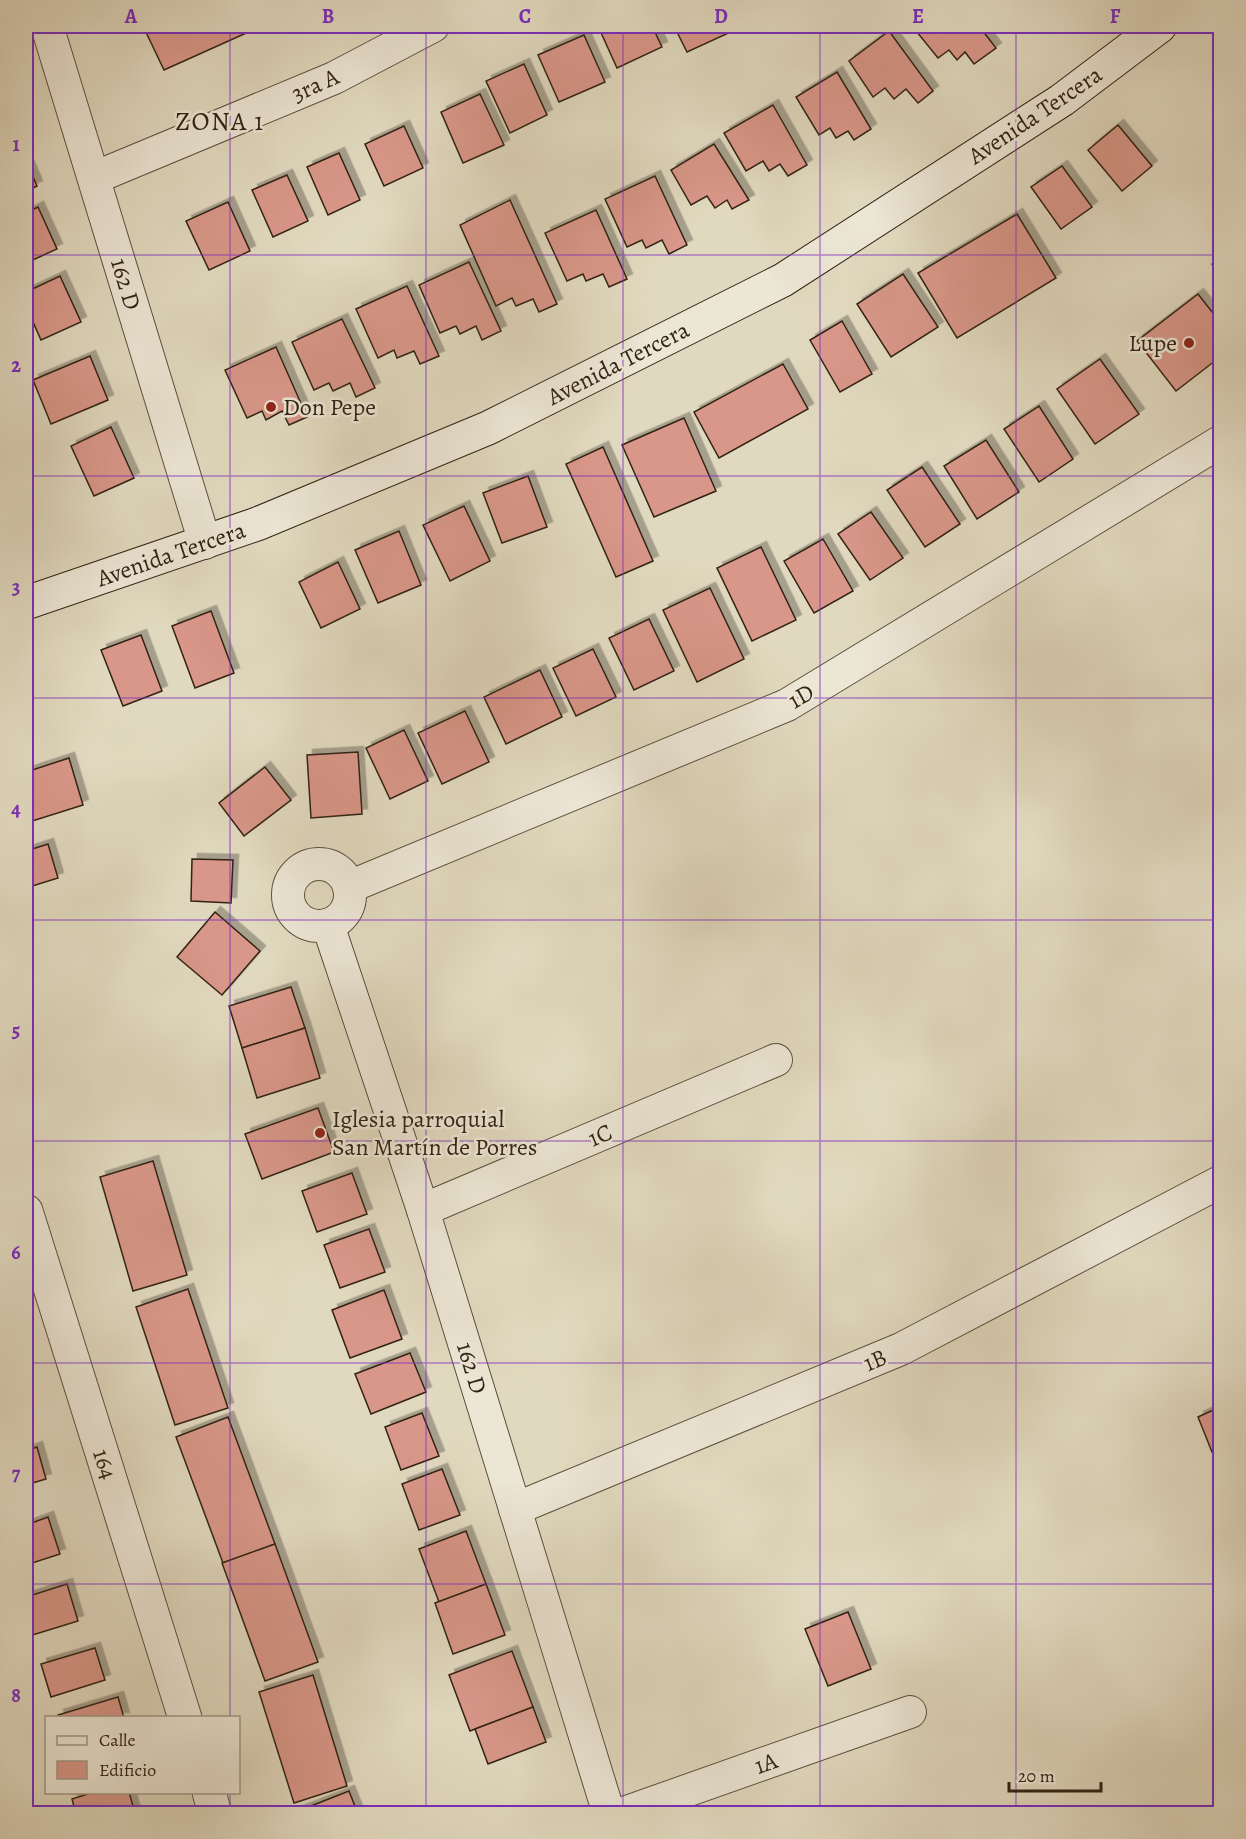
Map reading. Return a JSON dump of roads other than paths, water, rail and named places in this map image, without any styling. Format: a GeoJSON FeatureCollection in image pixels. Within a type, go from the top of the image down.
{"type":"FeatureCollection","features":[{"type":"Feature","properties":{"kind":"main road","name":"Avenida Tercera"},"geometry":{"type":"LineString","coordinates":[[26,603],[205,543],[488,428],[783,280],[1062,100],[1160,26]]}},
{"type":"Feature","properties":{"kind":"main road","name":"164"},"geometry":{"type":"LineString","coordinates":[[26,1211],[184,1716]]}},
{"type":"Feature","properties":{"kind":"main road"},"geometry":{"type":"LineString","coordinates":[[210,1794],[215,1814]]}},
{"type":"Feature","properties":{"kind":"street","name":"162 D"},"geometry":{"type":"LineString","coordinates":[[47,26],[205,543]]}},
{"type":"Feature","properties":{"kind":"street","name":"3ra A"},"geometry":{"type":"LineString","coordinates":[[94,178],[334,78],[433,26]]}},
{"type":"Feature","properties":{"kind":"street","name":"1D"},"geometry":{"type":"LineString","coordinates":[[349,887],[787,705],[1220,445]]}},
{"type":"Feature","properties":{"kind":"street"},"geometry":{"type":"LineString","coordinates":[[322,864],[334,868],[343,876],[349,887],[350,899],[346,910],[339,920],[328,925],[316,927],[304,923],[295,916],[287,893],[291,881],[299,871],[310,866],[322,864]]}},
{"type":"Feature","properties":{"kind":"street","name":"162 D"},"geometry":{"type":"LineString","coordinates":[[328,925],[423,1210],[609,1814]]}},
{"type":"Feature","properties":{"kind":"street","name":"1C"},"geometry":{"type":"LineString","coordinates":[[423,1210],[776,1060]]}},
{"type":"Feature","properties":{"kind":"street","name":"1B"},"geometry":{"type":"LineString","coordinates":[[515,1509],[901,1349],[1221,1182]]}},
{"type":"Feature","properties":{"kind":"street","name":"1A"},"geometry":{"type":"LineString","coordinates":[[621,1814],[910,1712]]}},
{"type":"Feature","properties":{"kind":"place","name":"Lupe"},"geometry":{"type":"Point","coordinates":[1189,343]}},
{"type":"Feature","properties":{"kind":"place","name":"Don Pepe"},"geometry":{"type":"Point","coordinates":[271,407]}},
{"type":"Feature","properties":{"kind":"place","name":"Iglesia parroquial San Martín de Porres"},"geometry":{"type":"Point","coordinates":[320,1133]}},
{"type":"Feature","properties":{"kind":"district","name":"ZONA 1"},"geometry":{"type":"Point","coordinates":[220,121]}}]}
